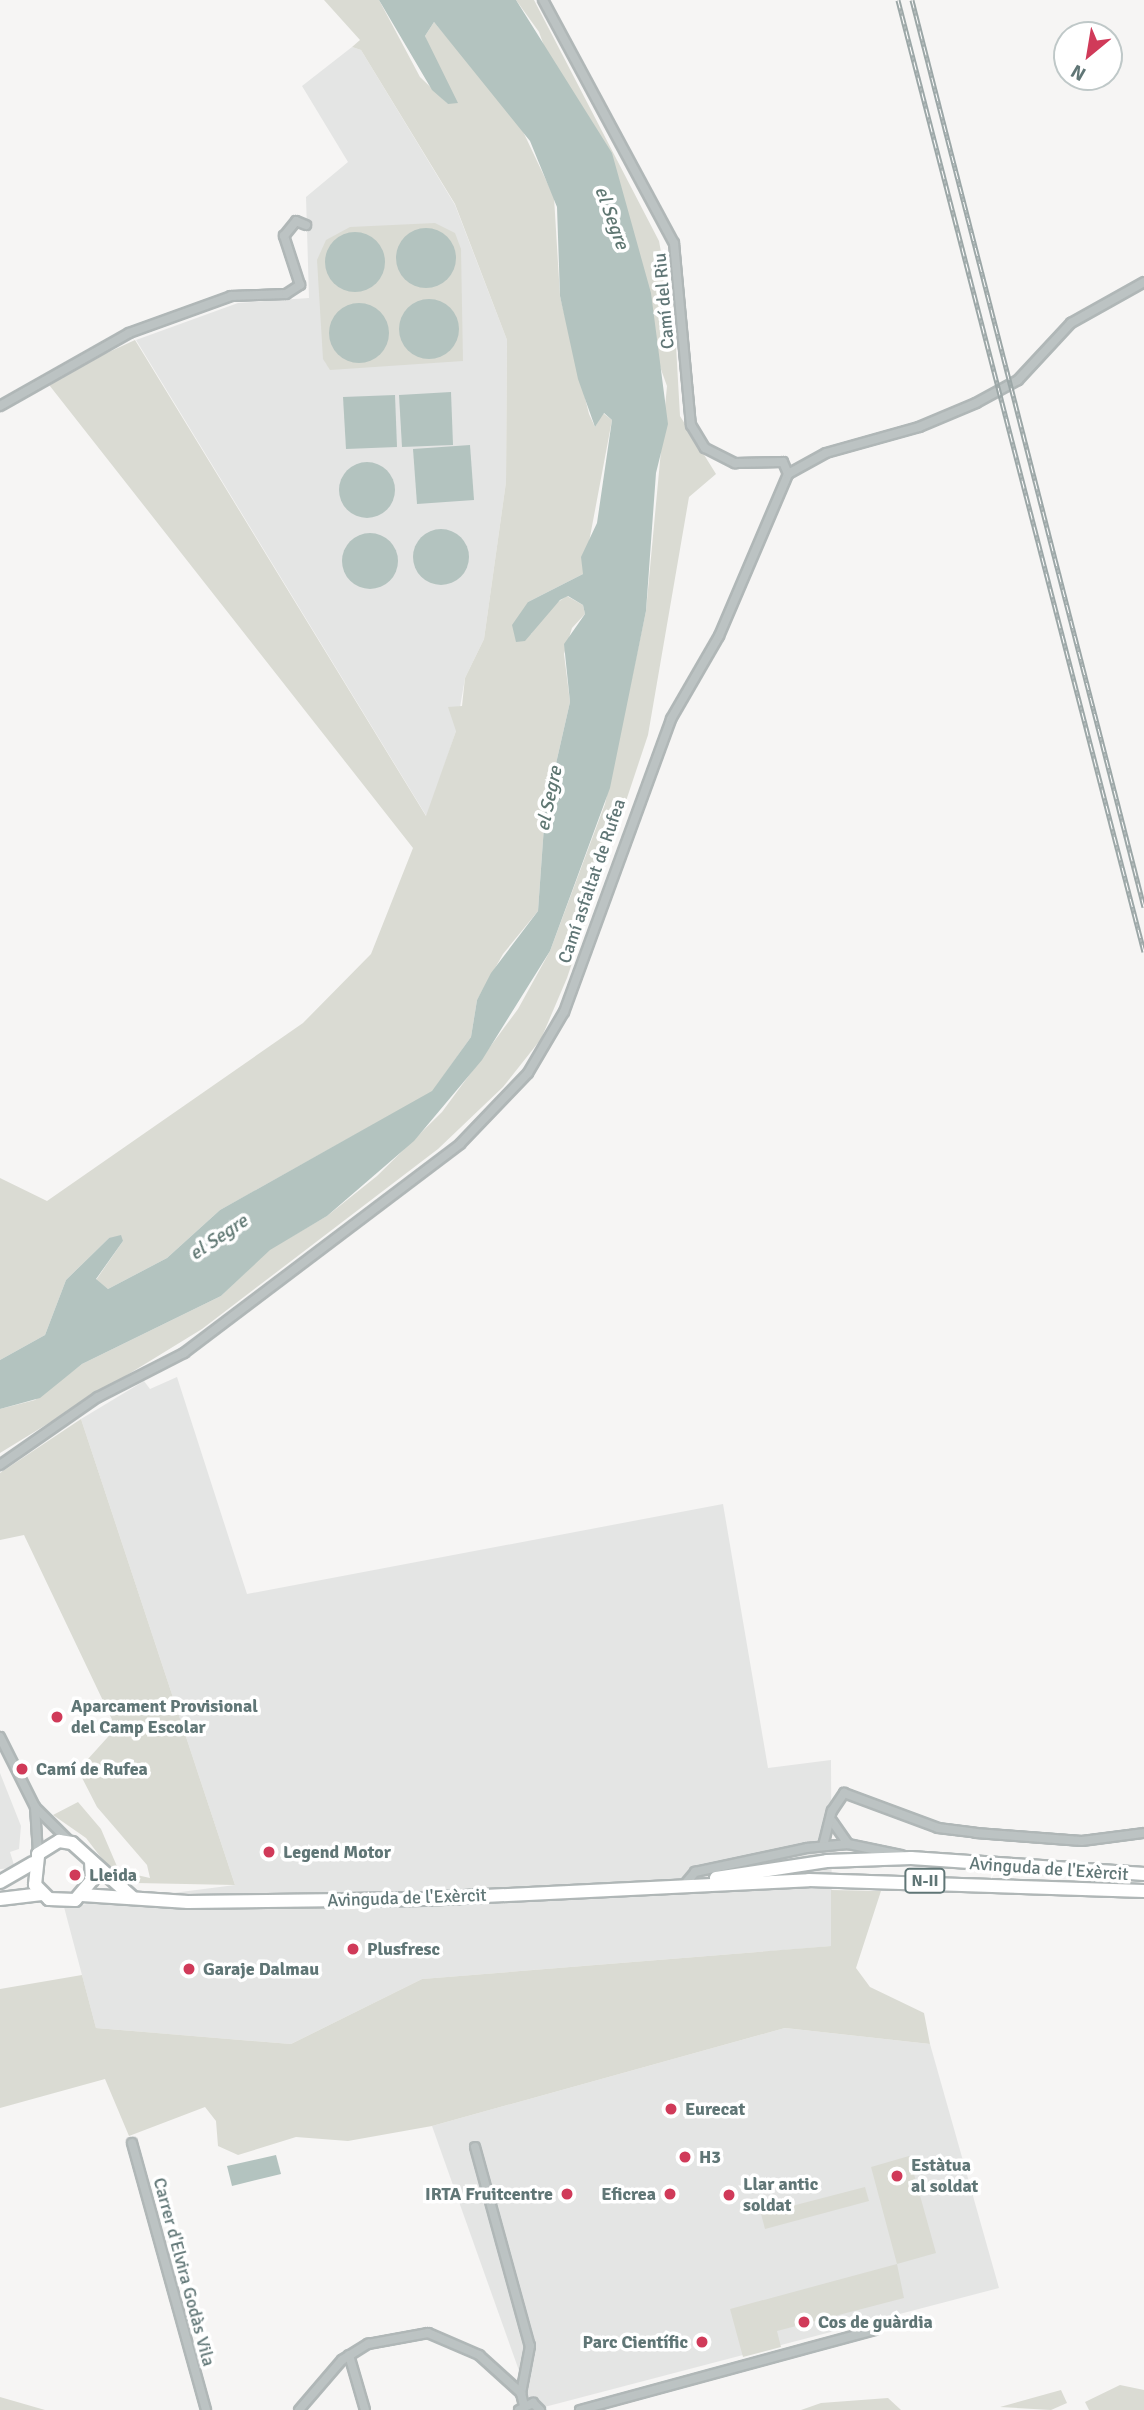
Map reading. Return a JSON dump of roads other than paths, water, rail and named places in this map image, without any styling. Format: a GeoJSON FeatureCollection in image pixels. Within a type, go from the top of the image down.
{"type":"FeatureCollection","features":[{"type":"Feature","properties":{"kind":"main road"},"geometry":{"type":"LineString","coordinates":[[0,1882],[36,1858],[47,1845],[72,1843],[132,1897]]}},
{"type":"Feature","properties":{"kind":"main road"},"geometry":{"type":"LineString","coordinates":[[36,1858],[42,1894]]}},
{"type":"Feature","properties":{"kind":"main road","name":"Avinguda de l'Exèrcit"},"geometry":{"type":"LineString","coordinates":[[705,1882],[734,1872],[911,1858],[1144,1874]]}},
{"type":"Feature","properties":{"kind":"main road"},"geometry":{"type":"LineString","coordinates":[[82,1895],[92,1880],[91,1861]]}},
{"type":"Feature","properties":{"kind":"main road","name":"Avinguda de l'Exèrcit"},"geometry":{"type":"LineString","coordinates":[[82,1895],[107,1898],[424,1899],[705,1882],[909,1880],[1027,1891],[1144,1891]]}},
{"type":"Feature","properties":{"kind":"main road","name":"N-II"},"geometry":{"type":"LineString","coordinates":[[0,1899],[42,1894],[57,1902],[82,1895]]}},
{"type":"Feature","properties":{"kind":"street","name":"Camí del Riu"},"geometry":{"type":"LineString","coordinates":[[543,0],[674,243],[691,425],[715,453],[734,463],[783,461],[788,474]]}},
{"type":"Feature","properties":{"kind":"street"},"geometry":{"type":"LineString","coordinates":[[0,406],[129,332],[231,296],[286,294],[300,285],[284,236],[296,221],[306,225]]}},
{"type":"Feature","properties":{"kind":"street"},"geometry":{"type":"LineString","coordinates":[[788,474],[826,453],[976,403],[1018,380],[1071,323],[1144,282]]}},
{"type":"Feature","properties":{"kind":"street","name":"Camí asfaltat de Rufea"},"geometry":{"type":"LineString","coordinates":[[0,1465],[98,1397],[184,1353],[460,1144],[528,1073],[564,1012],[671,719],[719,636],[788,474]]}},
{"type":"Feature","properties":{"kind":"street"},"geometry":{"type":"LineString","coordinates":[[0,1737],[35,1807],[72,1843]]}},
{"type":"Feature","properties":{"kind":"street"},"geometry":{"type":"LineString","coordinates":[[823,1846],[837,1801],[856,1793],[926,1824],[976,1833],[1082,1841],[1144,1833]]}},
{"type":"Feature","properties":{"kind":"street"},"geometry":{"type":"LineString","coordinates":[[35,1807],[36,1858]]}},
{"type":"Feature","properties":{"kind":"street"},"geometry":{"type":"LineString","coordinates":[[832,1821],[848,1844]]}},
{"type":"Feature","properties":{"kind":"street"},"geometry":{"type":"LineString","coordinates":[[685,1884],[695,1872],[823,1846],[848,1844],[911,1858]]}},
{"type":"Feature","properties":{"kind":"street","name":"Carrer d'Elvira Godàs Vila"},"geometry":{"type":"LineString","coordinates":[[132,2143],[206,2410]]}},
{"type":"Feature","properties":{"kind":"street"},"geometry":{"type":"LineString","coordinates":[[475,2147],[530,2346],[521,2393],[525,2406],[540,2410]]}},
{"type":"Feature","properties":{"kind":"street"},"geometry":{"type":"LineString","coordinates":[[580,2410],[875,2330]]}},
{"type":"Feature","properties":{"kind":"street"},"geometry":{"type":"LineString","coordinates":[[299,2410],[349,2355],[368,2344],[428,2333],[479,2355],[521,2393]]}},
{"type":"Feature","properties":{"kind":"street"},"geometry":{"type":"LineString","coordinates":[[349,2355],[365,2410]]}},
{"type":"Feature","properties":{"kind":"water","name":"el Segre"},"geometry":{"type":"Polygon","coordinates":[[[379,0],[516,0],[612,153],[651,293],[668,424],[656,473],[646,611],[610,788],[550,951],[482,1060],[414,1141],[327,1216],[270,1250],[221,1296],[82,1364],[40,1398],[0,1409],[0,1360],[45,1335],[66,1280],[109,1238],[121,1235],[123,1241],[96,1279],[108,1289],[167,1258],[220,1210],[432,1091],[471,1037],[477,1000],[491,973],[538,911],[545,812],[570,702],[564,644],[585,614],[583,605],[568,596],[560,600],[525,641],[516,642],[512,625],[528,602],[583,574],[581,557],[597,523],[612,420],[604,413],[595,427],[578,379],[560,296],[557,207],[530,141],[434,22],[425,36],[458,103],[448,104],[432,90],[379,0]]]}},
{"type":"Feature","properties":{"kind":"water"},"geometry":{"type":"Polygon","coordinates":[[[426,228],[443,233],[451,241],[456,258],[451,275],[443,283],[426,288],[409,283],[401,275],[396,258],[401,241],[409,233],[426,228]]]}},
{"type":"Feature","properties":{"kind":"water"},"geometry":{"type":"Polygon","coordinates":[[[355,232],[372,237],[380,245],[385,262],[380,279],[372,287],[355,292],[338,287],[330,279],[325,262],[330,245],[338,237],[355,232]]]}},
{"type":"Feature","properties":{"kind":"water"},"geometry":{"type":"Polygon","coordinates":[[[429,299],[446,304],[454,312],[459,329],[454,346],[446,354],[429,359],[412,354],[404,346],[399,329],[404,312],[412,304],[429,299]]]}},
{"type":"Feature","properties":{"kind":"water"},"geometry":{"type":"Polygon","coordinates":[[[359,303],[376,308],[384,316],[389,333],[384,350],[376,358],[359,363],[342,358],[334,350],[329,333],[334,316],[342,308],[359,303]]]}},
{"type":"Feature","properties":{"kind":"water"},"geometry":{"type":"Polygon","coordinates":[[[451,392],[453,445],[402,447],[399,395],[451,392]]]}},
{"type":"Feature","properties":{"kind":"water"},"geometry":{"type":"Polygon","coordinates":[[[395,395],[397,447],[346,449],[343,397],[395,395]]]}},
{"type":"Feature","properties":{"kind":"water"},"geometry":{"type":"Polygon","coordinates":[[[470,445],[474,500],[417,504],[413,449],[470,445]]]}},
{"type":"Feature","properties":{"kind":"water"},"geometry":{"type":"Polygon","coordinates":[[[367,462],[382,467],[390,475],[395,490],[390,505],[382,513],[367,518],[352,513],[344,505],[339,490],[344,475],[352,467],[367,462]]]}},
{"type":"Feature","properties":{"kind":"water"},"geometry":{"type":"Polygon","coordinates":[[[441,529],[456,534],[464,542],[469,557],[464,572],[456,580],[441,585],[426,580],[418,572],[413,557],[418,542],[426,534],[441,529]]]}},
{"type":"Feature","properties":{"kind":"water"},"geometry":{"type":"Polygon","coordinates":[[[370,533],[385,538],[393,546],[398,561],[393,576],[385,584],[370,589],[355,584],[347,576],[342,561],[347,546],[355,538],[370,533]]]}},
{"type":"Feature","properties":{"kind":"water"},"geometry":{"type":"Polygon","coordinates":[[[276,2155],[281,2174],[232,2186],[227,2166],[276,2155]]]}},
{"type":"Feature","properties":{"kind":"railway"},"geometry":{"type":"LineString","coordinates":[[898,0],[1144,952]]}},
{"type":"Feature","properties":{"kind":"railway"},"geometry":{"type":"LineString","coordinates":[[912,0],[1144,907]]}},
{"type":"Feature","properties":{"kind":"place","name":"Aparcament Provisional del Camp Escolar"},"geometry":{"type":"Point","coordinates":[57,1717]}},
{"type":"Feature","properties":{"kind":"place","name":"Camí de Rufea"},"geometry":{"type":"Point","coordinates":[22,1769]}},
{"type":"Feature","properties":{"kind":"place","name":"Legend Motor"},"geometry":{"type":"Point","coordinates":[269,1852]}},
{"type":"Feature","properties":{"kind":"place","name":"Lleida"},"geometry":{"type":"Point","coordinates":[75,1875]}},
{"type":"Feature","properties":{"kind":"place","name":"Plusfresc"},"geometry":{"type":"Point","coordinates":[353,1949]}},
{"type":"Feature","properties":{"kind":"place","name":"Garaje Dalmau"},"geometry":{"type":"Point","coordinates":[189,1969]}},
{"type":"Feature","properties":{"kind":"place","name":"Eurecat"},"geometry":{"type":"Point","coordinates":[671,2109]}},
{"type":"Feature","properties":{"kind":"place","name":"H3"},"geometry":{"type":"Point","coordinates":[685,2157]}},
{"type":"Feature","properties":{"kind":"place","name":"Estàtua al soldat"},"geometry":{"type":"Point","coordinates":[897,2176]}},
{"type":"Feature","properties":{"kind":"place","name":"IRTA Fruitcentre"},"geometry":{"type":"Point","coordinates":[567,2194]}},
{"type":"Feature","properties":{"kind":"place","name":"Eficrea"},"geometry":{"type":"Point","coordinates":[670,2194]}},
{"type":"Feature","properties":{"kind":"place","name":"Llar antic soldat"},"geometry":{"type":"Point","coordinates":[729,2195]}},
{"type":"Feature","properties":{"kind":"place","name":"Cos de guàrdia"},"geometry":{"type":"Point","coordinates":[804,2322]}},
{"type":"Feature","properties":{"kind":"place","name":"Parc Científic"},"geometry":{"type":"Point","coordinates":[702,2342]}}]}
